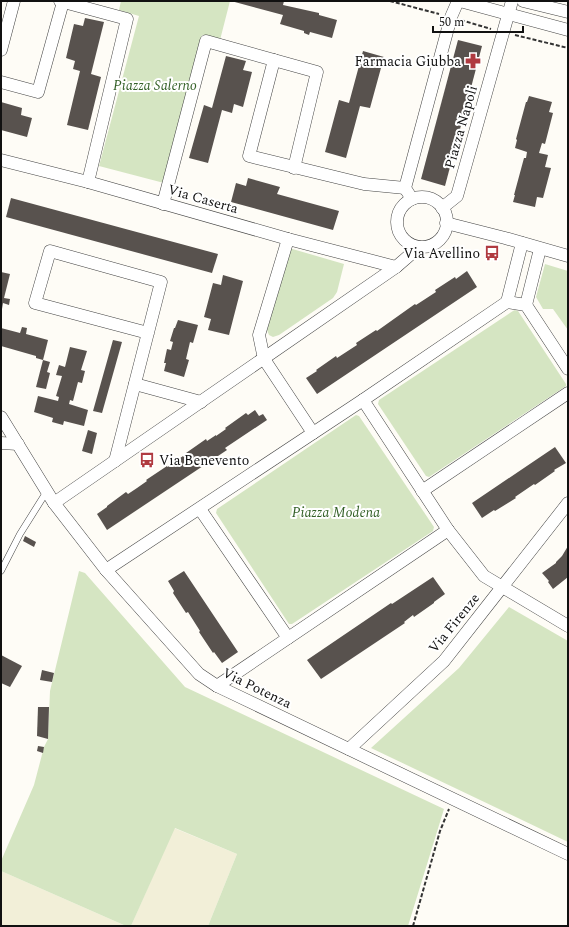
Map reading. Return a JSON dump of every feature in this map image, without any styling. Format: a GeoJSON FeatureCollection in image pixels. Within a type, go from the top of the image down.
{"type":"FeatureCollection","features":[{"type":"Feature","properties":{"kind":"street"},"geometry":{"type":"LineString","coordinates":[[1,50],[14,1]]}},
{"type":"Feature","properties":{"kind":"street"},"geometry":{"type":"LineString","coordinates":[[1,82],[38,92],[61,1],[127,19],[88,182]]}},
{"type":"Feature","properties":{"kind":"street"},"geometry":{"type":"LineString","coordinates":[[412,199],[405,188],[451,17],[459,1],[568,30]]}},
{"type":"Feature","properties":{"kind":"street","name":"Piazza Napoli"},"geometry":{"type":"LineString","coordinates":[[442,208],[457,196],[512,1]]}},
{"type":"Feature","properties":{"kind":"street"},"geometry":{"type":"LineString","coordinates":[[523,1],[568,12]]}},
{"type":"Feature","properties":{"kind":"street"},"geometry":{"type":"LineString","coordinates":[[163,204],[206,41],[317,72],[294,168]]}},
{"type":"Feature","properties":{"kind":"street"},"geometry":{"type":"LineString","coordinates":[[274,60],[249,156],[364,184],[405,188]]}},
{"type":"Feature","properties":{"kind":"street","name":"Via Caserta"},"geometry":{"type":"LineString","coordinates":[[1,160],[88,182],[288,239],[396,267]]}},
{"type":"Feature","properties":{"kind":"street"},"geometry":{"type":"LineString","coordinates":[[421,197],[429,198],[442,208],[445,215],[445,231],[441,238],[434,244],[427,247],[411,245],[404,240],[399,233],[397,217],[405,203],[412,199],[421,197]]}},
{"type":"Feature","properties":{"kind":"street"},"geometry":{"type":"LineString","coordinates":[[446,223],[568,256]]}},
{"type":"Feature","properties":{"kind":"street"},"geometry":{"type":"LineString","coordinates":[[288,239],[259,335],[264,359],[313,434]]}},
{"type":"Feature","properties":{"kind":"street"},"geometry":{"type":"LineString","coordinates":[[106,570],[313,434],[507,302],[522,244]]}},
{"type":"Feature","properties":{"kind":"street"},"geometry":{"type":"LineString","coordinates":[[54,503],[396,267],[419,247]]}},
{"type":"Feature","properties":{"kind":"street"},"geometry":{"type":"LineString","coordinates":[[540,249],[526,305],[568,369]]}},
{"type":"Feature","properties":{"kind":"street"},"geometry":{"type":"LineString","coordinates":[[115,461],[135,384],[148,333],[161,282],[50,252],[35,303],[148,333]]}},
{"type":"Feature","properties":{"kind":"street"},"geometry":{"type":"LineString","coordinates":[[507,302],[526,305]]}},
{"type":"Feature","properties":{"kind":"street"},"geometry":{"type":"LineString","coordinates":[[135,384],[202,402]]}},
{"type":"Feature","properties":{"kind":"street"},"geometry":{"type":"LineString","coordinates":[[422,491],[568,393]]}},
{"type":"Feature","properties":{"kind":"street"},"geometry":{"type":"LineString","coordinates":[[363,400],[448,530],[484,576],[568,626]]}},
{"type":"Feature","properties":{"kind":"street","name":"Via Potenza"},"geometry":{"type":"LineString","coordinates":[[1,417],[54,503],[106,570],[199,674],[217,686],[568,854]]}},
{"type":"Feature","properties":{"kind":"street"},"geometry":{"type":"LineString","coordinates":[[1,443],[18,444]]}},
{"type":"Feature","properties":{"kind":"street","name":"Via Firenze"},"geometry":{"type":"LineString","coordinates":[[349,749],[444,661],[567,505]]}},
{"type":"Feature","properties":{"kind":"street"},"geometry":{"type":"LineString","coordinates":[[200,509],[288,638]]}},
{"type":"Feature","properties":{"kind":"street"},"geometry":{"type":"LineString","coordinates":[[217,686],[448,530]]}},
{"type":"Feature","properties":{"kind":"lane"},"geometry":{"type":"LineString","coordinates":[[1,571],[20,534],[47,491]]}},
{"type":"Feature","properties":{"kind":"path"},"geometry":{"type":"LineString","coordinates":[[390,1],[568,48]]}},
{"type":"Feature","properties":{"kind":"path"},"geometry":{"type":"LineString","coordinates":[[413,926],[440,831],[453,799]]}},
{"type":"Feature","properties":{"kind":"shaded area"},"geometry":{"type":"Polygon","coordinates":[[[174,828],[237,854],[208,926],[131,926],[174,828]]]}},
{"type":"Feature","properties":{"kind":"shaded area"},"geometry":{"type":"Polygon","coordinates":[[[1,871],[126,926],[1,926],[1,871]]]}},
{"type":"Feature","properties":{"kind":"green space","name":"Piazza Salerno"},"geometry":{"type":"Polygon","coordinates":[[[121,1],[230,1],[220,40],[202,35],[164,183],[99,166],[139,16],[119,10],[121,1]]]}},
{"type":"Feature","properties":{"kind":"green space"},"geometry":{"type":"Polygon","coordinates":[[[289,248],[344,264],[337,292],[333,298],[279,335],[273,337],[269,335],[267,330],[289,248]]]}},
{"type":"Feature","properties":{"kind":"green space"},"geometry":{"type":"Polygon","coordinates":[[[545,264],[568,271],[568,330],[553,309],[543,309],[536,297],[545,264]]]}},
{"type":"Feature","properties":{"kind":"green space"},"geometry":{"type":"Polygon","coordinates":[[[515,310],[518,311],[566,386],[429,477],[426,476],[378,404],[379,400],[515,310]]]}},
{"type":"Feature","properties":{"kind":"green space","name":"Piazza Modena"},"geometry":{"type":"Polygon","coordinates":[[[356,415],[359,416],[434,527],[433,531],[292,624],[289,624],[216,513],[217,509],[356,415]]]}},
{"type":"Feature","properties":{"kind":"green space"},"geometry":{"type":"Polygon","coordinates":[[[79,571],[85,573],[185,687],[444,809],[408,926],[208,926],[237,854],[175,828],[131,926],[126,926],[1,871],[1,861],[34,785],[44,747],[48,739],[50,691],[79,571]]]}},
{"type":"Feature","properties":{"kind":"green space"},"geometry":{"type":"Polygon","coordinates":[[[509,607],[568,641],[568,842],[371,748],[459,668],[509,607]]]}},
{"type":"Feature","properties":{"kind":"building"},"geometry":{"type":"Polygon","coordinates":[[[231,1],[284,1],[283,5],[319,13],[319,15],[337,20],[332,38],[310,32],[309,35],[304,33],[304,31],[280,24],[283,15],[231,1]]]}},
{"type":"Feature","properties":{"kind":"building"},"geometry":{"type":"Polygon","coordinates":[[[85,18],[104,22],[91,74],[101,77],[88,130],[67,125],[80,71],[73,69],[75,61],[66,58],[74,24],[83,26],[85,18]]]}},
{"type":"Feature","properties":{"kind":"building"},"geometry":{"type":"Polygon","coordinates":[[[458,40],[482,46],[445,186],[421,179],[458,40]]]}},
{"type":"Feature","properties":{"kind":"building"},"geometry":{"type":"Polygon","coordinates":[[[363,51],[384,57],[370,108],[360,106],[346,158],[325,152],[339,100],[349,103],[363,51]]]}},
{"type":"Feature","properties":{"kind":"building"},"geometry":{"type":"Polygon","coordinates":[[[226,56],[246,61],[243,70],[252,72],[243,107],[234,104],[232,113],[222,110],[208,163],[189,158],[204,105],[212,108],[226,56]]]}},
{"type":"Feature","properties":{"kind":"building"},"geometry":{"type":"Polygon","coordinates":[[[529,96],[552,102],[549,112],[553,113],[545,144],[542,143],[539,153],[548,155],[545,167],[551,168],[543,198],[537,197],[535,207],[513,202],[524,158],[526,158],[527,152],[515,148],[516,139],[529,96]]]}},
{"type":"Feature","properties":{"kind":"building"},"geometry":{"type":"Polygon","coordinates":[[[1,102],[22,108],[21,115],[32,118],[27,137],[1,130],[1,102]]]}},
{"type":"Feature","properties":{"kind":"building"},"geometry":{"type":"Polygon","coordinates":[[[248,178],[280,187],[277,194],[339,211],[333,230],[231,202],[236,183],[246,186],[248,178]]]}},
{"type":"Feature","properties":{"kind":"building"},"geometry":{"type":"Polygon","coordinates":[[[11,198],[218,254],[212,273],[6,217],[11,198]]]}},
{"type":"Feature","properties":{"kind":"building"},"geometry":{"type":"Polygon","coordinates":[[[467,271],[477,287],[317,394],[306,378],[336,356],[337,358],[357,345],[356,343],[436,292],[435,290],[455,277],[456,279],[467,271]]]}},
{"type":"Feature","properties":{"kind":"building"},"geometry":{"type":"Polygon","coordinates":[[[1,272],[10,274],[4,298],[10,299],[9,305],[3,303],[2,309],[1,272]]]}},
{"type":"Feature","properties":{"kind":"building"},"geometry":{"type":"Polygon","coordinates":[[[223,275],[243,281],[229,335],[208,330],[211,319],[204,317],[213,283],[221,285],[223,275]]]}},
{"type":"Feature","properties":{"kind":"building"},"geometry":{"type":"Polygon","coordinates":[[[178,320],[198,325],[193,343],[190,342],[186,359],[189,360],[184,377],[164,371],[167,349],[171,350],[173,342],[170,341],[178,320]]]}},
{"type":"Feature","properties":{"kind":"building"},"geometry":{"type":"Polygon","coordinates":[[[22,327],[27,328],[26,334],[48,340],[43,360],[36,358],[36,356],[1,346],[1,328],[20,333],[22,327]]]}},
{"type":"Feature","properties":{"kind":"building"},"geometry":{"type":"Polygon","coordinates":[[[113,340],[122,342],[102,413],[93,411],[113,340]]]}},
{"type":"Feature","properties":{"kind":"building"},"geometry":{"type":"Polygon","coordinates":[[[70,347],[87,351],[81,370],[85,371],[82,383],[78,382],[73,401],[70,400],[69,404],[88,410],[84,426],[64,421],[63,425],[52,422],[53,418],[34,412],[38,396],[58,401],[59,397],[56,396],[62,376],[56,375],[59,365],[65,367],[70,347]]]}},
{"type":"Feature","properties":{"kind":"building"},"geometry":{"type":"Polygon","coordinates":[[[43,360],[50,362],[47,372],[50,373],[46,389],[36,387],[43,360]]]}},
{"type":"Feature","properties":{"kind":"building"},"geometry":{"type":"Polygon","coordinates":[[[255,410],[259,416],[263,414],[267,420],[225,448],[227,450],[107,530],[97,514],[126,492],[128,494],[206,439],[207,441],[216,436],[246,413],[248,415],[255,410]]]}},
{"type":"Feature","properties":{"kind":"building"},"geometry":{"type":"Polygon","coordinates":[[[88,430],[97,433],[92,454],[82,451],[88,430]]]}},
{"type":"Feature","properties":{"kind":"building"},"geometry":{"type":"Polygon","coordinates":[[[555,447],[566,463],[515,497],[516,498],[482,518],[472,503],[555,447]]]}},
{"type":"Feature","properties":{"kind":"building"},"geometry":{"type":"Polygon","coordinates":[[[25,536],[36,542],[34,547],[23,541],[25,536]]]}},
{"type":"Feature","properties":{"kind":"building"},"geometry":{"type":"Polygon","coordinates":[[[568,546],[568,577],[553,589],[548,582],[549,581],[542,573],[556,563],[568,546]]]}},
{"type":"Feature","properties":{"kind":"building"},"geometry":{"type":"Polygon","coordinates":[[[184,571],[238,652],[222,663],[214,652],[213,653],[199,632],[200,631],[188,612],[186,613],[173,593],[174,591],[168,581],[184,571]]]}},
{"type":"Feature","properties":{"kind":"building"},"geometry":{"type":"Polygon","coordinates":[[[433,577],[445,594],[414,617],[413,615],[404,622],[405,623],[321,679],[307,660],[391,603],[392,604],[433,577]]]}},
{"type":"Feature","properties":{"kind":"building"},"geometry":{"type":"Polygon","coordinates":[[[1,655],[22,666],[10,687],[1,683],[1,655]]]}},
{"type":"Feature","properties":{"kind":"building"},"geometry":{"type":"Polygon","coordinates":[[[42,670],[54,673],[52,682],[40,680],[42,670]]]}},
{"type":"Feature","properties":{"kind":"building"},"geometry":{"type":"Polygon","coordinates":[[[38,707],[49,707],[48,739],[37,736],[38,707]]]}},
{"type":"Feature","properties":{"kind":"building"},"geometry":{"type":"Polygon","coordinates":[[[38,746],[44,747],[43,753],[37,751],[38,746]]]}},
{"type":"Feature","properties":{"kind":"place","name":"Farmacia Giubba"},"geometry":{"type":"Point","coordinates":[473,61]}},
{"type":"Feature","properties":{"kind":"place","name":"Via Avellino"},"geometry":{"type":"Point","coordinates":[492,253]}},
{"type":"Feature","properties":{"kind":"place","name":"Via Benevento"},"geometry":{"type":"Point","coordinates":[147,460]}}]}
